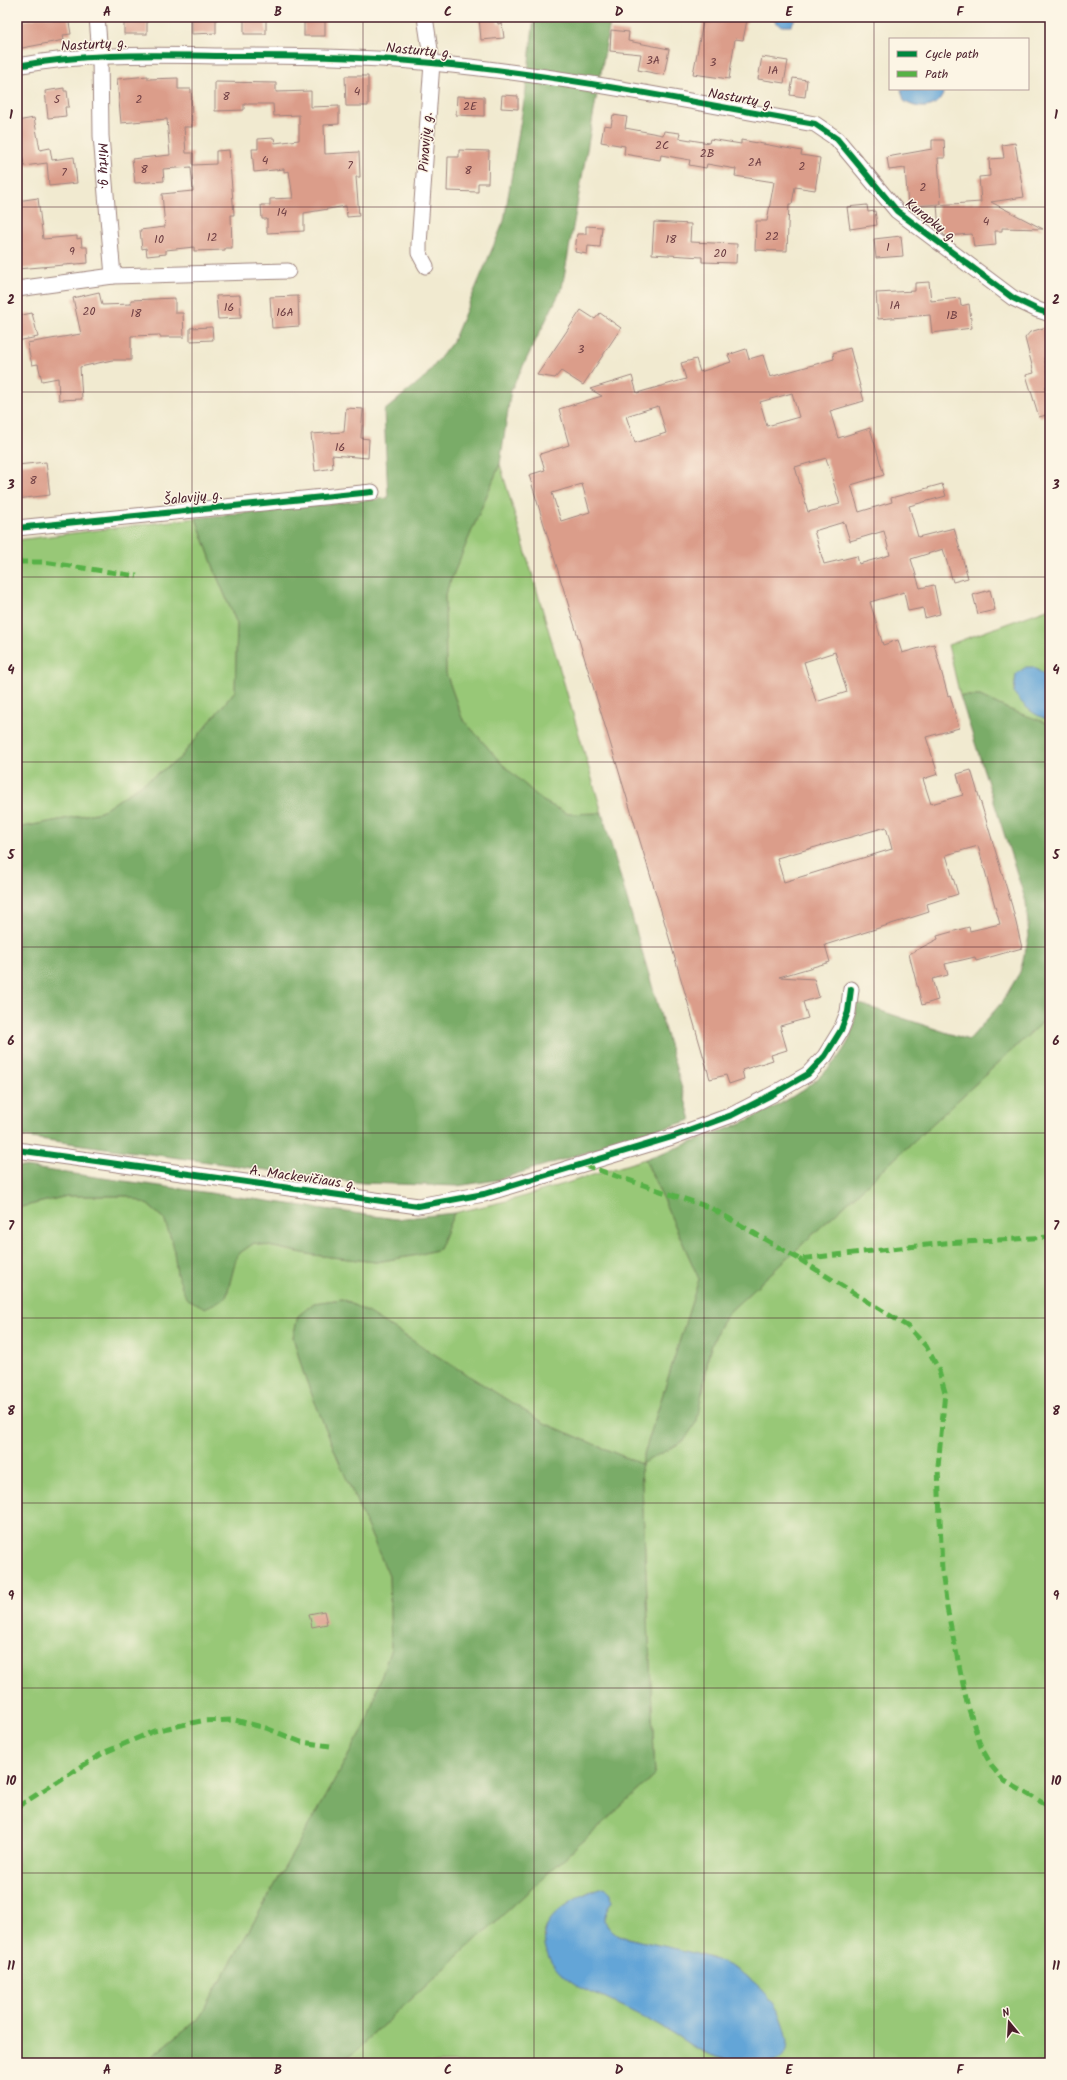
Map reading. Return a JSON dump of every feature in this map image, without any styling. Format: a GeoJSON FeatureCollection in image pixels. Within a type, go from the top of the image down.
{"type":"FeatureCollection","features":[{"type":"Feature","properties":{"kind":"street","name":"Mirtų g."},"geometry":{"type":"LineString","coordinates":[[97,17],[100,55],[102,136],[113,276]]}},
{"type":"Feature","properties":{"kind":"street","name":"Pinavijų g."},"geometry":{"type":"LineString","coordinates":[[425,17],[432,63],[419,253],[426,266]]}},
{"type":"Feature","properties":{"kind":"street","name":"Nasturtų g."},"geometry":{"type":"LineString","coordinates":[[17,66],[47,60],[100,55],[332,56],[432,63],[547,77],[815,124]]}},
{"type":"Feature","properties":{"kind":"street","name":"Kurapkų g."},"geometry":{"type":"LineString","coordinates":[[815,124],[837,139],[897,211],[1013,298],[1050,314]]}},
{"type":"Feature","properties":{"kind":"street"},"geometry":{"type":"LineString","coordinates":[[17,289],[113,276],[288,270]]}},
{"type":"Feature","properties":{"kind":"street","name":"Šalavijų g."},"geometry":{"type":"LineString","coordinates":[[17,528],[372,492]]}},
{"type":"Feature","properties":{"kind":"street","name":"A. Mackevičiaus g."},"geometry":{"type":"LineString","coordinates":[[17,1150],[418,1206],[484,1194],[672,1137],[732,1114],[776,1093],[808,1074],[825,1056],[841,1030],[848,1012],[851,990]]}},
{"type":"Feature","properties":{"kind":"green space"},"geometry":{"type":"Polygon","coordinates":[[[534,17],[611,17],[562,288],[511,390],[500,464],[445,594],[446,673],[462,718],[502,764],[543,801],[568,814],[602,813],[691,1120],[497,1180],[457,1186],[363,1183],[17,1136],[17,828],[101,812],[179,759],[235,691],[237,624],[216,574],[196,518],[388,498],[384,411],[426,376],[453,341],[504,221],[526,89],[534,17]]]}},
{"type":"Feature","properties":{"kind":"green space"},"geometry":{"type":"Polygon","coordinates":[[[500,464],[602,813],[568,814],[543,801],[502,764],[462,718],[446,673],[445,594],[500,464]]]}},
{"type":"Feature","properties":{"kind":"green space"},"geometry":{"type":"Polygon","coordinates":[[[196,518],[216,574],[237,624],[235,691],[179,759],[101,812],[17,828],[17,540],[196,518]]]}},
{"type":"Feature","properties":{"kind":"green space"},"geometry":{"type":"Polygon","coordinates":[[[1050,608],[1050,679],[1033,667],[1016,674],[1014,692],[1044,718],[1050,719],[1050,725],[1008,709],[980,696],[960,696],[948,645],[1050,608]]]}},
{"type":"Feature","properties":{"kind":"green space"},"geometry":{"type":"Polygon","coordinates":[[[960,696],[980,696],[1008,709],[1050,724],[1050,1015],[728,1313],[718,1329],[709,1353],[697,1421],[684,1441],[641,1464],[699,1279],[645,1159],[699,1140],[760,1115],[814,1082],[835,1061],[850,1038],[854,1025],[857,1003],[969,1040],[1002,1002],[1020,972],[1029,936],[1026,902],[960,696]]]}},
{"type":"Feature","properties":{"kind":"green space"},"geometry":{"type":"Polygon","coordinates":[[[1050,1015],[1050,2063],[773,2063],[757,1985],[735,1969],[711,1958],[619,1936],[609,1928],[604,1919],[606,1911],[594,1889],[570,1903],[556,1914],[546,1928],[543,1937],[660,2025],[702,2052],[727,2060],[754,2063],[342,2063],[655,1775],[641,1464],[703,1392],[709,1353],[718,1329],[728,1313],[1050,1015]]]}},
{"type":"Feature","properties":{"kind":"green space"},"geometry":{"type":"Polygon","coordinates":[[[645,1159],[699,1279],[641,1464],[544,1423],[367,1312],[342,1299],[314,1303],[298,1316],[293,1337],[304,1375],[338,1459],[389,1576],[391,1648],[365,1726],[200,2017],[144,2063],[17,2063],[17,1208],[67,1196],[128,1196],[148,1205],[164,1219],[173,1244],[177,1274],[226,1298],[237,1255],[254,1243],[313,1255],[376,1262],[418,1255],[439,1249],[454,1213],[515,1199],[645,1159]]]}},
{"type":"Feature","properties":{"kind":"green space"},"geometry":{"type":"Polygon","coordinates":[[[17,1166],[396,1219],[454,1213],[439,1249],[418,1255],[376,1262],[313,1255],[254,1243],[237,1255],[226,1298],[205,1308],[186,1298],[177,1274],[173,1244],[164,1219],[148,1205],[128,1196],[67,1196],[17,1208],[17,1166]]]}},
{"type":"Feature","properties":{"kind":"green space"},"geometry":{"type":"Polygon","coordinates":[[[342,1299],[367,1312],[544,1423],[641,1464],[655,1775],[342,2063],[144,2063],[200,2017],[365,1726],[391,1648],[389,1576],[338,1459],[304,1375],[293,1337],[298,1316],[314,1303],[342,1299]]]}},
{"type":"Feature","properties":{"kind":"water"},"geometry":{"type":"Polygon","coordinates":[[[773,17],[796,17],[791,26],[782,26],[776,23],[773,17]]]}},
{"type":"Feature","properties":{"kind":"water"},"geometry":{"type":"Polygon","coordinates":[[[901,90],[942,90],[943,94],[940,99],[931,106],[920,107],[904,101],[901,90]]]}},
{"type":"Feature","properties":{"kind":"water"},"geometry":{"type":"Polygon","coordinates":[[[1026,667],[1033,667],[1050,679],[1050,719],[1034,713],[1021,702],[1014,693],[1016,674],[1026,667]]]}},
{"type":"Feature","properties":{"kind":"water"},"geometry":{"type":"Polygon","coordinates":[[[605,1887],[611,1893],[612,1902],[606,1913],[605,1921],[619,1936],[695,1953],[710,1958],[735,1969],[762,1989],[775,2006],[784,2025],[788,2038],[788,2044],[784,2056],[774,2062],[754,2063],[731,2061],[711,2055],[696,2049],[640,2015],[586,1991],[564,1977],[552,1962],[548,1954],[545,1945],[546,1927],[555,1914],[568,1904],[591,1891],[605,1887]]]}},
{"type":"Feature","properties":{"kind":"building"},"geometry":{"type":"Polygon","coordinates":[[[42,17],[68,17],[71,34],[63,35],[64,40],[17,49],[17,22],[42,17]]]}},
{"type":"Feature","properties":{"kind":"building"},"geometry":{"type":"Polygon","coordinates":[[[124,17],[147,17],[147,34],[124,34],[124,17]]]}},
{"type":"Feature","properties":{"kind":"building"},"geometry":{"type":"Polygon","coordinates":[[[192,17],[216,17],[216,33],[192,34],[192,17]]]}},
{"type":"Feature","properties":{"kind":"building"},"geometry":{"type":"Polygon","coordinates":[[[244,17],[266,17],[266,34],[244,34],[244,17]]]}},
{"type":"Feature","properties":{"kind":"building"},"geometry":{"type":"Polygon","coordinates":[[[304,17],[325,17],[325,36],[304,36],[304,17]]]}},
{"type":"Feature","properties":{"kind":"building"},"geometry":{"type":"Polygon","coordinates":[[[479,17],[497,17],[498,24],[502,23],[504,38],[481,40],[479,17]]]}},
{"type":"Feature","properties":{"kind":"building"},"geometry":{"type":"Polygon","coordinates":[[[704,17],[727,17],[747,20],[743,40],[735,39],[729,79],[693,74],[704,17]]]}},
{"type":"Feature","properties":{"kind":"building"},"geometry":{"type":"Polygon","coordinates":[[[611,30],[629,32],[628,41],[669,49],[664,75],[638,70],[641,54],[610,51],[611,30]]]}},
{"type":"Feature","properties":{"kind":"building"},"geometry":{"type":"Polygon","coordinates":[[[762,57],[788,61],[784,83],[758,79],[762,57]]]}},
{"type":"Feature","properties":{"kind":"building"},"geometry":{"type":"Polygon","coordinates":[[[148,76],[148,79],[178,78],[178,89],[191,89],[192,127],[184,127],[186,153],[193,153],[193,165],[216,164],[216,151],[229,150],[234,215],[231,215],[232,248],[225,248],[225,250],[194,251],[194,247],[166,250],[166,254],[147,256],[146,248],[142,249],[140,230],[165,227],[162,194],[193,191],[191,167],[163,169],[164,181],[135,183],[132,159],[170,155],[167,119],[121,123],[117,79],[148,76]]]}},
{"type":"Feature","properties":{"kind":"building"},"geometry":{"type":"Polygon","coordinates":[[[345,76],[368,76],[368,106],[346,106],[345,76]]]}},
{"type":"Feature","properties":{"kind":"building"},"geometry":{"type":"Polygon","coordinates":[[[793,78],[807,80],[805,97],[790,95],[793,78]]]}},
{"type":"Feature","properties":{"kind":"building"},"geometry":{"type":"Polygon","coordinates":[[[215,82],[276,83],[276,92],[311,91],[311,107],[339,106],[339,124],[324,125],[325,154],[359,152],[360,177],[356,177],[359,216],[347,217],[346,206],[304,213],[304,231],[267,233],[267,219],[262,219],[261,205],[270,205],[270,199],[293,198],[289,171],[284,172],[284,169],[254,172],[252,149],[258,149],[258,139],[274,138],[275,143],[299,140],[299,115],[274,116],[273,104],[244,104],[244,110],[215,111],[215,82]]]}},
{"type":"Feature","properties":{"kind":"building"},"geometry":{"type":"Polygon","coordinates":[[[64,88],[64,91],[67,91],[69,107],[65,107],[66,116],[48,118],[45,91],[64,88]]]}},
{"type":"Feature","properties":{"kind":"building"},"geometry":{"type":"Polygon","coordinates":[[[502,95],[518,96],[518,109],[501,108],[502,95]]]}},
{"type":"Feature","properties":{"kind":"building"},"geometry":{"type":"Polygon","coordinates":[[[457,96],[484,97],[484,116],[456,115],[457,96]]]}},
{"type":"Feature","properties":{"kind":"building"},"geometry":{"type":"Polygon","coordinates":[[[613,115],[627,117],[625,128],[663,135],[664,131],[680,133],[679,138],[709,143],[710,139],[741,144],[741,140],[802,151],[801,155],[820,158],[815,190],[795,187],[792,204],[789,204],[787,251],[755,250],[756,221],[767,221],[774,182],[735,176],[736,169],[707,164],[706,168],[689,165],[690,160],[661,155],[660,160],[624,154],[625,146],[601,142],[604,125],[611,126],[613,115]]]}},
{"type":"Feature","properties":{"kind":"building"},"geometry":{"type":"Polygon","coordinates":[[[34,118],[40,150],[50,148],[52,160],[74,157],[77,183],[49,186],[47,163],[24,166],[20,139],[17,140],[17,121],[34,118]]]}},
{"type":"Feature","properties":{"kind":"building"},"geometry":{"type":"Polygon","coordinates":[[[932,140],[944,140],[945,158],[938,158],[941,204],[908,206],[905,168],[889,170],[887,157],[932,149],[932,140]]]}},
{"type":"Feature","properties":{"kind":"building"},"geometry":{"type":"Polygon","coordinates":[[[1015,143],[1024,197],[991,202],[1043,229],[1002,228],[1002,231],[995,231],[996,245],[974,247],[972,234],[945,236],[942,229],[939,229],[937,205],[981,202],[979,177],[990,176],[989,159],[1004,158],[1002,145],[1015,143]]]}},
{"type":"Feature","properties":{"kind":"building"},"geometry":{"type":"Polygon","coordinates":[[[459,150],[489,151],[488,183],[478,183],[478,192],[447,191],[448,157],[459,157],[459,150]]]}},
{"type":"Feature","properties":{"kind":"building"},"geometry":{"type":"Polygon","coordinates":[[[38,198],[43,239],[77,236],[77,239],[81,238],[82,247],[87,247],[88,263],[17,269],[17,201],[38,198]]]}},
{"type":"Feature","properties":{"kind":"building"},"geometry":{"type":"Polygon","coordinates":[[[867,205],[868,212],[875,211],[877,225],[850,229],[847,207],[867,205]]]}},
{"type":"Feature","properties":{"kind":"building"},"geometry":{"type":"Polygon","coordinates":[[[654,222],[691,224],[690,242],[737,244],[736,263],[702,262],[702,257],[652,254],[654,222]]]}},
{"type":"Feature","properties":{"kind":"building"},"geometry":{"type":"Polygon","coordinates":[[[586,226],[602,227],[600,247],[588,246],[587,254],[575,252],[577,234],[586,234],[586,226]]]}},
{"type":"Feature","properties":{"kind":"building"},"geometry":{"type":"Polygon","coordinates":[[[901,236],[903,256],[876,258],[874,239],[901,236]]]}},
{"type":"Feature","properties":{"kind":"building"},"geometry":{"type":"Polygon","coordinates":[[[929,282],[931,301],[960,298],[961,306],[969,304],[972,328],[932,333],[930,315],[878,319],[876,293],[915,291],[915,283],[929,282]]]}},
{"type":"Feature","properties":{"kind":"building"},"geometry":{"type":"Polygon","coordinates":[[[99,292],[102,305],[131,304],[131,300],[175,298],[175,313],[183,313],[184,337],[160,337],[160,335],[131,336],[131,360],[112,360],[80,367],[82,399],[59,400],[58,378],[42,381],[38,364],[32,365],[27,343],[81,334],[73,298],[99,292]]]}},
{"type":"Feature","properties":{"kind":"building"},"geometry":{"type":"Polygon","coordinates":[[[240,295],[241,318],[218,319],[216,296],[240,295]]]}},
{"type":"Feature","properties":{"kind":"building"},"geometry":{"type":"Polygon","coordinates":[[[298,296],[299,326],[272,328],[270,297],[298,296]]]}},
{"type":"Feature","properties":{"kind":"building"},"geometry":{"type":"Polygon","coordinates":[[[581,310],[595,319],[600,313],[621,328],[583,385],[561,371],[555,378],[537,375],[581,310]]]}},
{"type":"Feature","properties":{"kind":"building"},"geometry":{"type":"Polygon","coordinates":[[[32,313],[38,337],[17,341],[17,316],[32,313]]]}},
{"type":"Feature","properties":{"kind":"building"},"geometry":{"type":"Polygon","coordinates":[[[1050,326],[1050,356],[1044,358],[1050,381],[1050,385],[1045,387],[1050,405],[1050,414],[1039,417],[1026,375],[1034,373],[1025,338],[1030,332],[1050,326]]]}},
{"type":"Feature","properties":{"kind":"building"},"geometry":{"type":"Polygon","coordinates":[[[212,327],[213,340],[190,341],[190,328],[212,327]]]}},
{"type":"Feature","properties":{"kind":"building"},"geometry":{"type":"Polygon","coordinates":[[[850,348],[864,401],[830,411],[838,438],[870,428],[884,475],[851,485],[859,512],[892,502],[891,498],[942,484],[946,496],[909,506],[918,537],[954,528],[968,578],[953,582],[943,549],[911,559],[920,588],[934,585],[940,614],[925,618],[923,608],[908,611],[904,592],[870,602],[883,645],[898,640],[902,653],[934,644],[948,696],[950,695],[959,728],[926,737],[938,774],[923,779],[931,804],[963,795],[957,774],[971,770],[1012,906],[1022,948],[976,961],[975,957],[945,964],[948,975],[932,979],[938,1000],[922,1005],[909,954],[938,939],[937,936],[969,927],[970,931],[1000,924],[978,846],[946,855],[958,894],[927,904],[929,912],[825,945],[830,962],[779,977],[814,979],[819,997],[803,1002],[808,1018],[780,1026],[787,1050],[771,1055],[773,1060],[742,1070],[744,1079],[729,1084],[726,1075],[710,1079],[663,917],[529,475],[545,470],[540,454],[569,445],[559,409],[602,396],[590,389],[632,376],[637,393],[686,379],[681,363],[696,359],[700,372],[731,362],[728,355],[746,349],[749,359],[763,355],[770,377],[834,359],[833,353],[850,348]],[[792,393],[760,402],[767,426],[799,417],[792,393]],[[658,406],[626,416],[635,443],[666,433],[658,406]],[[826,458],[795,467],[808,512],[840,504],[826,458]],[[582,484],[552,493],[561,521],[590,512],[582,484]],[[844,522],[814,531],[824,564],[857,556],[859,564],[890,555],[884,531],[850,541],[844,522]],[[835,652],[804,662],[816,702],[847,692],[835,652]],[[886,827],[777,858],[784,882],[892,849],[886,827]]]}},
{"type":"Feature","properties":{"kind":"building"},"geometry":{"type":"Polygon","coordinates":[[[346,408],[363,409],[361,438],[369,439],[368,458],[332,455],[333,468],[315,471],[311,434],[344,432],[346,408]]]}},
{"type":"Feature","properties":{"kind":"building"},"geometry":{"type":"Polygon","coordinates":[[[46,462],[50,495],[17,499],[17,465],[46,462]]]}},
{"type":"Feature","properties":{"kind":"building"},"geometry":{"type":"Polygon","coordinates":[[[990,590],[995,610],[978,614],[973,595],[990,590]]]}},
{"type":"Feature","properties":{"kind":"building"},"geometry":{"type":"Polygon","coordinates":[[[324,1611],[327,1624],[312,1627],[309,1614],[324,1611]]]}},
{"type":"Feature","properties":{"kind":"marked path"},"geometry":{"type":"LineString","coordinates":[[17,562],[43,562],[137,576]]}},
{"type":"Feature","properties":{"kind":"marked path"},"geometry":{"type":"LineString","coordinates":[[584,1165],[711,1208],[799,1259],[945,1243],[1050,1237]]}},
{"type":"Feature","properties":{"kind":"marked path"},"geometry":{"type":"LineString","coordinates":[[799,1259],[907,1326],[926,1346],[938,1368],[945,1392],[938,1467],[942,1571],[947,1608],[967,1703],[981,1747],[993,1768],[1003,1780],[1050,1807]]}},
{"type":"Feature","properties":{"kind":"marked path"},"geometry":{"type":"LineString","coordinates":[[17,1807],[103,1753],[154,1731],[201,1721],[235,1720],[266,1728],[301,1742],[330,1746]]}},
{"type":"Feature","properties":{"kind":"cycle path"},"geometry":{"type":"LineString","coordinates":[[17,66],[67,59],[143,55],[379,59],[432,63],[528,74],[815,124],[837,139],[897,211],[1013,298],[1050,314]]}},
{"type":"Feature","properties":{"kind":"cycle path"},"geometry":{"type":"LineString","coordinates":[[17,528],[372,492]]}},
{"type":"Feature","properties":{"kind":"cycle path"},"geometry":{"type":"LineString","coordinates":[[17,1150],[418,1206],[484,1194],[672,1137],[732,1115],[775,1093],[808,1074],[825,1056],[841,1030],[848,1012],[851,989]]}}]}
